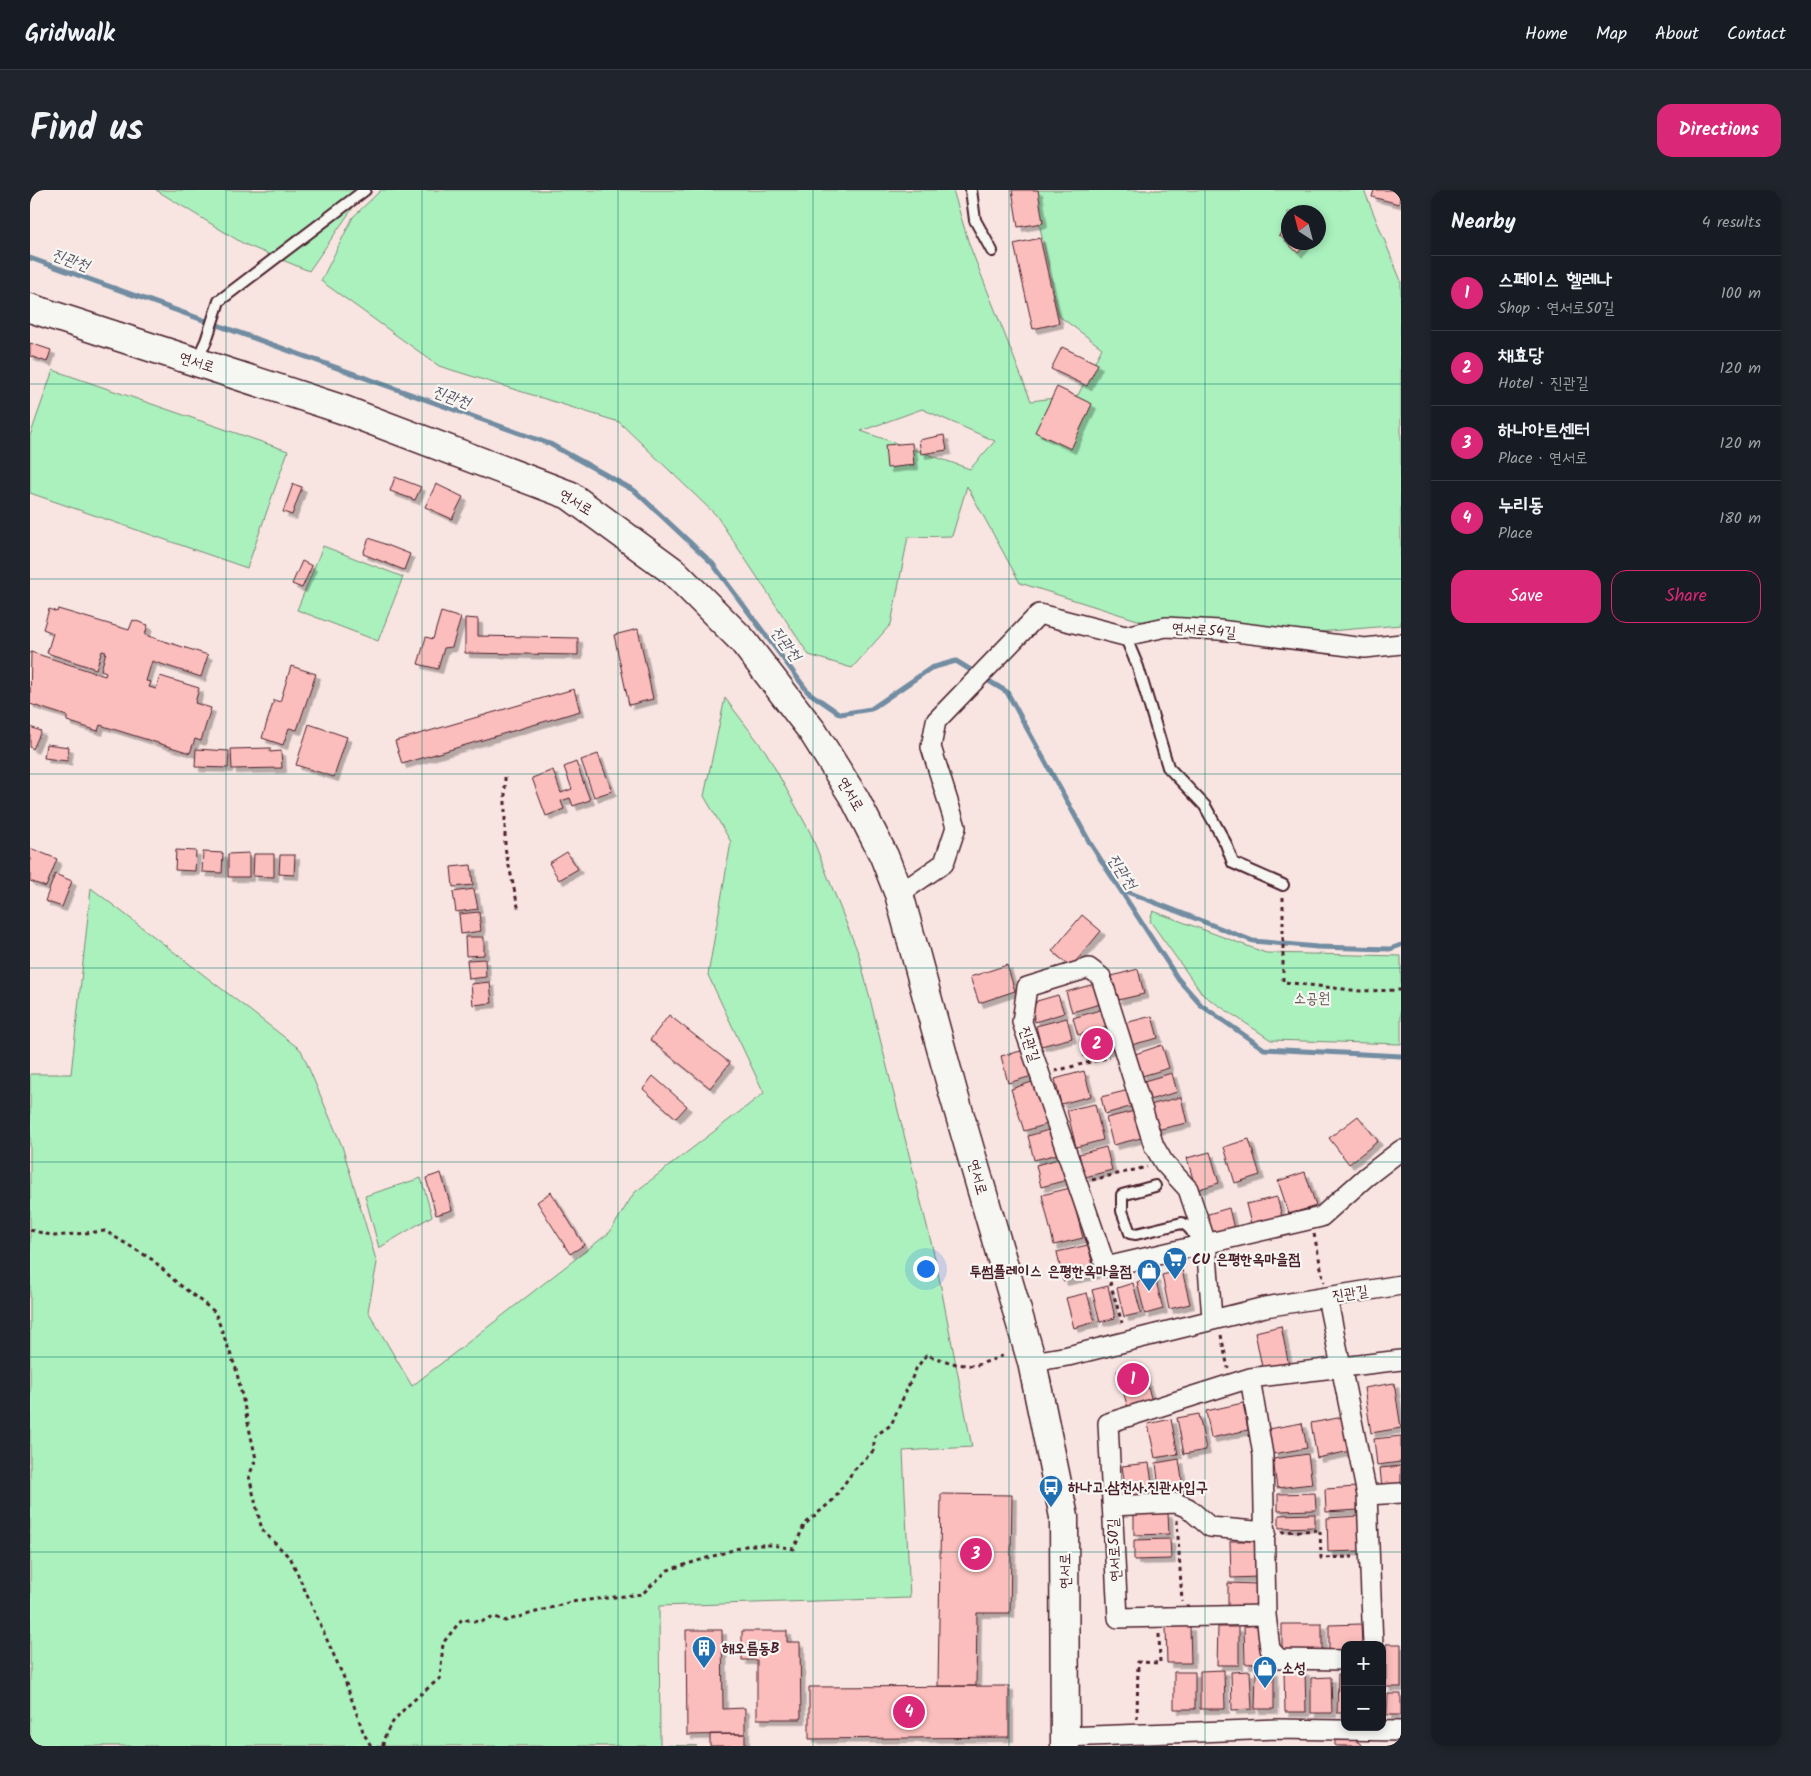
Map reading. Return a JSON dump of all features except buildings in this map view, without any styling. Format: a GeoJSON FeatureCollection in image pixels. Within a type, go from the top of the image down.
{"type":"FeatureCollection","features":[{"type":"Feature","properties":{"kind":"main road","name":"연서로"},"geometry":{"type":"LineString","coordinates":[[30,308],[201,351],[344,410],[568,495],[633,540],[674,572],[742,641],[813,732],[855,799],[884,856],[899,894],[953,1092],[1032,1362],[1064,1517],[1065,1742]]}},
{"type":"Feature","properties":{"kind":"street","name":"연서로54길"},"geometry":{"type":"LineString","coordinates":[[899,894],[944,863],[956,827],[931,747],[936,721],[1039,614],[1125,636],[1166,627],[1219,630],[1365,648],[1401,644]]}},
{"type":"Feature","properties":{"kind":"street","name":"진관길"},"geometry":{"type":"LineString","coordinates":[[1106,1267],[1022,1022],[1027,987],[1089,968],[1101,977],[1154,1146],[1164,1163],[1188,1189],[1216,1325]]}},
{"type":"Feature","properties":{"kind":"street"},"geometry":{"type":"LineString","coordinates":[[1106,1267],[1320,1217],[1366,1176],[1401,1150]]}},
{"type":"Feature","properties":{"kind":"street","name":"진관길"},"geometry":{"type":"LineString","coordinates":[[1032,1362],[1216,1325],[1265,1307],[1326,1290],[1401,1285]]}},
{"type":"Feature","properties":{"kind":"street"},"geometry":{"type":"LineString","coordinates":[[1326,1290],[1339,1366],[1367,1495],[1367,1557],[1373,1641]]}},
{"type":"Feature","properties":{"kind":"street","name":"연서로50길"},"geometry":{"type":"LineString","coordinates":[[1266,1615],[1118,1618],[1108,1423],[1250,1378],[1401,1360]]}},
{"type":"Feature","properties":{"kind":"street"},"geometry":{"type":"LineString","coordinates":[[1250,1378],[1263,1454],[1266,1532],[1266,1615],[1270,1649],[1279,1660],[1341,1660]]}},
{"type":"Feature","properties":{"kind":"street"},"geometry":{"type":"LineString","coordinates":[[1367,1495],[1401,1494]]}},
{"type":"Feature","properties":{"kind":"street"},"geometry":{"type":"LineString","coordinates":[[1112,1506],[1176,1503],[1188,1508],[1210,1527],[1266,1532]]}},
{"type":"Feature","properties":{"kind":"street"},"geometry":{"type":"LineString","coordinates":[[1065,1742],[1136,1735],[1169,1740],[1371,1735],[1401,1731]]}},
{"type":"Feature","properties":{"kind":"lane"},"geometry":{"type":"LineString","coordinates":[[201,351],[219,301],[365,190]]}},
{"type":"Feature","properties":{"kind":"lane"},"geometry":{"type":"LineString","coordinates":[[971,190],[974,220],[992,251]]}},
{"type":"Feature","properties":{"kind":"lane"},"geometry":{"type":"LineString","coordinates":[[1125,636],[1138,667],[1168,767],[1205,806],[1226,844],[1233,863],[1283,885]]}},
{"type":"Feature","properties":{"kind":"lane"},"geometry":{"type":"LineString","coordinates":[[1155,1186],[1122,1196],[1122,1210],[1130,1232],[1136,1234],[1182,1224],[1188,1226],[1201,1245]]}},
{"type":"Feature","properties":{"kind":"path"},"geometry":{"type":"LineString","coordinates":[[505,777],[505,848],[519,912]]}},
{"type":"Feature","properties":{"kind":"path"},"geometry":{"type":"LineString","coordinates":[[1283,885],[1284,958],[1282,982],[1360,991],[1401,990]]}},
{"type":"Feature","properties":{"kind":"path"},"geometry":{"type":"LineString","coordinates":[[1040,1075],[1125,1053]]}},
{"type":"Feature","properties":{"kind":"path"},"geometry":{"type":"LineString","coordinates":[[1078,1184],[1164,1163]]}},
{"type":"Feature","properties":{"kind":"path"},"geometry":{"type":"LineString","coordinates":[[1311,1219],[1326,1290]]}},
{"type":"Feature","properties":{"kind":"path"},"geometry":{"type":"LineString","coordinates":[[30,1230],[55,1236],[105,1232],[153,1260],[176,1282],[215,1312],[236,1369],[256,1459],[249,1476],[262,1530],[291,1559],[344,1678],[364,1734],[371,1746]]}},
{"type":"Feature","properties":{"kind":"path"},"geometry":{"type":"LineString","coordinates":[[1106,1267],[1122,1323]]}},
{"type":"Feature","properties":{"kind":"path"},"geometry":{"type":"LineString","coordinates":[[1216,1325],[1232,1384]]}},
{"type":"Feature","properties":{"kind":"path"},"geometry":{"type":"LineString","coordinates":[[384,1746],[384,1739],[391,1723],[440,1678],[443,1643],[462,1619],[480,1622],[494,1617],[505,1621],[571,1602],[642,1594],[668,1570],[749,1545],[773,1545],[794,1549],[804,1525],[833,1500],[854,1470],[873,1451],[875,1436],[891,1425],[916,1369],[926,1355],[956,1364],[975,1366],[1005,1355]]}},
{"type":"Feature","properties":{"kind":"path"},"geometry":{"type":"LineString","coordinates":[[1176,1503],[1182,1617]]}},
{"type":"Feature","properties":{"kind":"path"},"geometry":{"type":"LineString","coordinates":[[1266,1532],[1320,1530],[1322,1558],[1367,1557]]}},
{"type":"Feature","properties":{"kind":"path"},"geometry":{"type":"LineString","coordinates":[[1136,1735],[1138,1662],[1160,1663],[1158,1617]]}},
{"type":"Feature","properties":{"kind":"green space"},"geometry":{"type":"Polygon","coordinates":[[[156,190],[359,190],[352,209],[309,271],[244,244],[156,190]]]}},
{"type":"Feature","properties":{"kind":"green space"},"geometry":{"type":"Polygon","coordinates":[[[381,190],[953,190],[969,244],[1031,401],[1078,395],[1102,348],[1059,316],[1032,190],[1364,190],[1401,281],[1401,625],[1318,632],[1147,623],[1020,583],[967,486],[952,536],[908,537],[891,624],[852,668],[809,655],[716,515],[619,422],[439,366],[321,281],[353,217],[381,190]],[[922,409],[861,431],[970,469],[995,441],[922,409]]]}},
{"type":"Feature","properties":{"kind":"green space"},"geometry":{"type":"Polygon","coordinates":[[[53,370],[288,451],[247,568],[30,493],[30,436],[53,370]]]}},
{"type":"Feature","properties":{"kind":"green space"},"geometry":{"type":"Polygon","coordinates":[[[323,546],[403,577],[378,641],[297,610],[323,546]]]}},
{"type":"Feature","properties":{"kind":"green space"},"geometry":{"type":"Polygon","coordinates":[[[725,698],[766,752],[810,832],[859,955],[936,1262],[972,1447],[903,1451],[910,1598],[659,1606],[660,1745],[697,1746],[30,1746],[30,1074],[71,1074],[91,888],[301,1050],[342,1146],[377,1263],[368,1311],[412,1386],[610,1232],[634,1193],[764,1093],[708,975],[731,842],[704,796],[725,698]]]}},
{"type":"Feature","properties":{"kind":"green space","name":"소공원"},"geometry":{"type":"Polygon","coordinates":[[[1153,911],[1266,953],[1401,956],[1401,1044],[1271,1040],[1203,995],[1150,921],[1153,911]]]}},
{"type":"Feature","properties":{"kind":"green space"},"geometry":{"type":"Polygon","coordinates":[[[421,1178],[432,1216],[379,1248],[365,1196],[421,1178]]]}},
{"type":"Feature","properties":{"kind":"waterway","name":"진관천"},"geometry":{"type":"LineString","coordinates":[[30,258],[550,444],[635,491],[712,563],[808,692],[840,714],[871,709],[931,668],[956,661],[1007,692],[1090,843],[1178,979],[1201,1005],[1264,1049],[1401,1056]]}},
{"type":"Feature","properties":{"kind":"waterway"},"geometry":{"type":"LineString","coordinates":[[1120,889],[1253,941],[1317,947],[1390,949],[1401,945]]}},
{"type":"Feature","properties":{"kind":"place","name":"채효당"},"geometry":{"type":"Point","coordinates":[1097,1044]}},
{"type":"Feature","properties":{"kind":"place","name":"CU 은평한옥마을점"},"geometry":{"type":"Point","coordinates":[1175,1280]}},
{"type":"Feature","properties":{"kind":"place","name":"투썸플레이스 은평한옥마을점"},"geometry":{"type":"Point","coordinates":[1149,1292]}},
{"type":"Feature","properties":{"kind":"place","name":"스페이스 헬레나"},"geometry":{"type":"Point","coordinates":[1133,1379]}},
{"type":"Feature","properties":{"kind":"place","name":"하나고.삼천사.진관사입구"},"geometry":{"type":"Point","coordinates":[1051,1508]}},
{"type":"Feature","properties":{"kind":"place","name":"하나아트센터"},"geometry":{"type":"Point","coordinates":[976,1554]}},
{"type":"Feature","properties":{"kind":"place","name":"해오름동B"},"geometry":{"type":"Point","coordinates":[704,1669]}},
{"type":"Feature","properties":{"kind":"place","name":"소성"},"geometry":{"type":"Point","coordinates":[1265,1689]}},
{"type":"Feature","properties":{"kind":"place","name":"누리동"},"geometry":{"type":"Point","coordinates":[909,1712]}}]}
